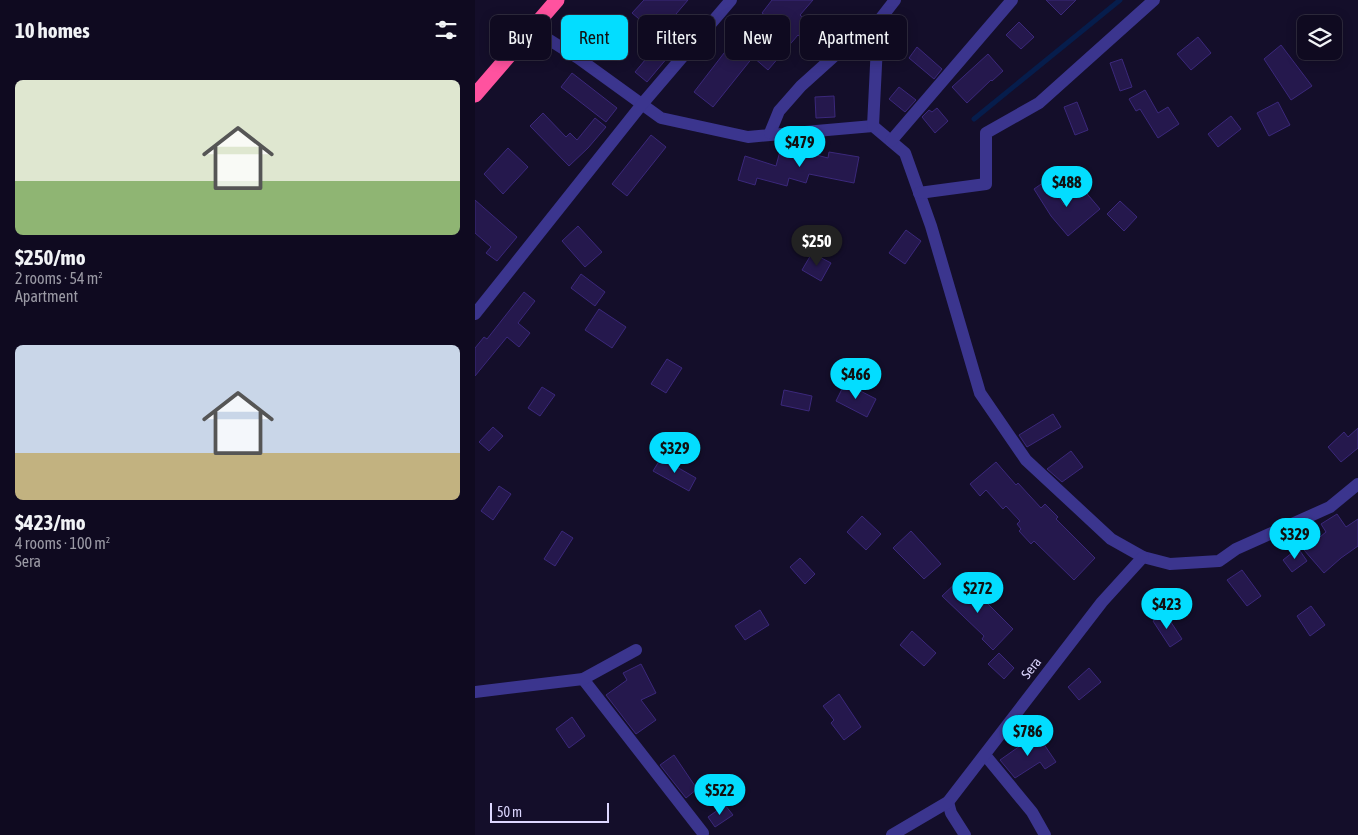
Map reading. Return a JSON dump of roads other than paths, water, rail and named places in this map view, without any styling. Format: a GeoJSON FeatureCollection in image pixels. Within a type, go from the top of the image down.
{"type":"FeatureCollection","features":[{"type":"Feature","properties":{"kind":"highway"},"geometry":{"type":"LineString","coordinates":[[544,15],[557,0]]}},
{"type":"Feature","properties":{"kind":"highway"},"geometry":{"type":"LineString","coordinates":[[475,95],[505,60]]}},
{"type":"Feature","properties":{"kind":"street"},"geometry":{"type":"LineString","coordinates":[[475,314],[643,103],[731,0]]}},
{"type":"Feature","properties":{"kind":"street"},"geometry":{"type":"LineString","coordinates":[[883,15],[895,0]]}},
{"type":"Feature","properties":{"kind":"street"},"geometry":{"type":"LineString","coordinates":[[891,141],[1012,0]]}},
{"type":"Feature","properties":{"kind":"street"},"geometry":{"type":"LineString","coordinates":[[919,193],[986,184],[986,133],[1039,103],[1154,0]]}},
{"type":"Feature","properties":{"kind":"street"},"geometry":{"type":"LineString","coordinates":[[551,41],[643,103],[661,118],[748,136],[873,126],[905,153],[931,226],[980,394],[1026,460],[1111,539],[1143,557],[1170,564],[1219,560],[1236,549],[1331,507],[1358,484]]}},
{"type":"Feature","properties":{"kind":"street"},"geometry":{"type":"LineString","coordinates":[[770,133],[779,111],[801,86],[829,60]]}},
{"type":"Feature","properties":{"kind":"street"},"geometry":{"type":"LineString","coordinates":[[873,126],[876,60]]}},
{"type":"Feature","properties":{"kind":"street","name":"Sera"},"geometry":{"type":"LineString","coordinates":[[892,835],[948,802],[1102,602],[1143,557]]}},
{"type":"Feature","properties":{"kind":"street"},"geometry":{"type":"LineString","coordinates":[[475,692],[583,679],[635,650]]}},
{"type":"Feature","properties":{"kind":"street"},"geometry":{"type":"LineString","coordinates":[[583,679],[703,833]]}},
{"type":"Feature","properties":{"kind":"street"},"geometry":{"type":"LineString","coordinates":[[985,755],[1032,812],[1045,835]]}},
{"type":"Feature","properties":{"kind":"street"},"geometry":{"type":"LineString","coordinates":[[948,802],[951,813],[965,835]]}},
{"type":"Feature","properties":{"kind":"waterway"},"geometry":{"type":"LineString","coordinates":[[974,119],[1120,0]]}}]}
